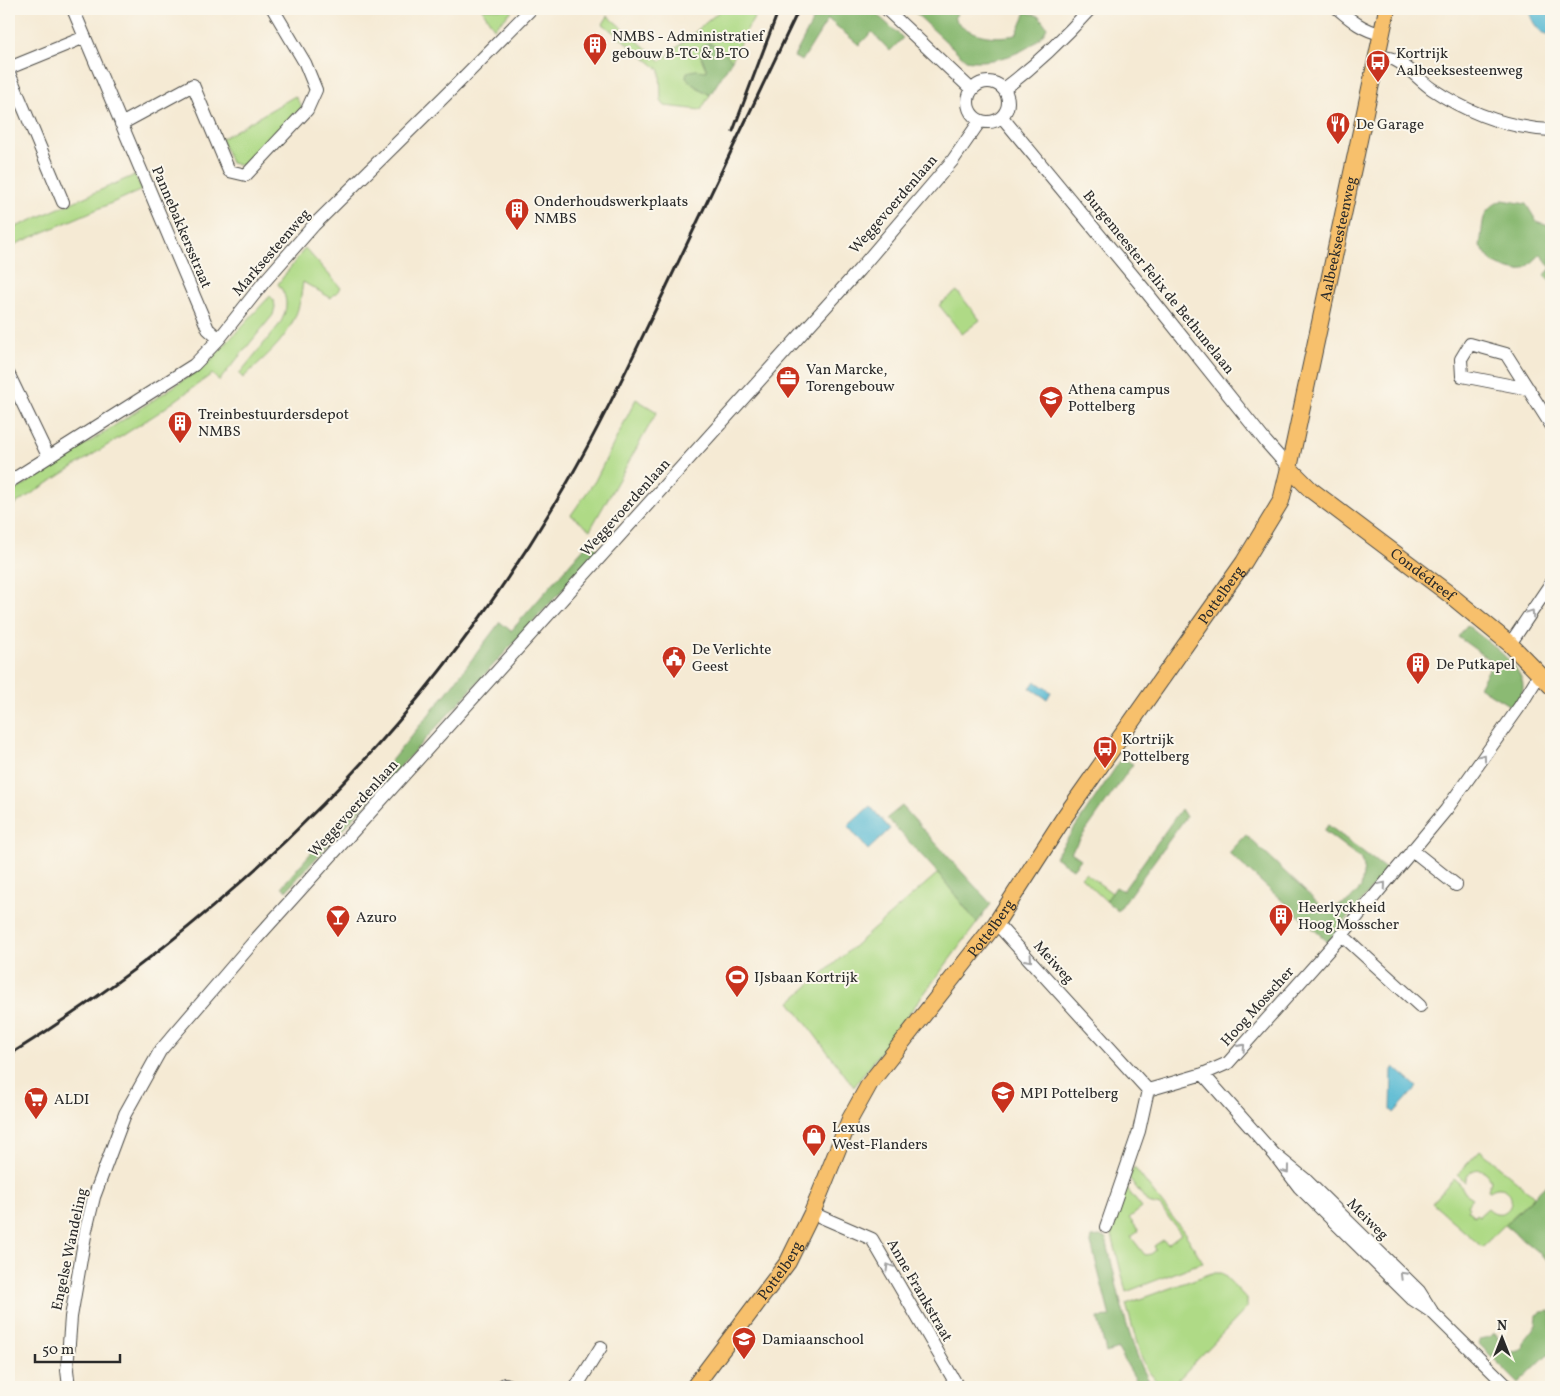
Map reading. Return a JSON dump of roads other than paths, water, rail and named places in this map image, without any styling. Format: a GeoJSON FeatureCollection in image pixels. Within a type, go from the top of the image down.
{"type":"FeatureCollection","features":[{"type":"Feature","properties":{"kind":"main road","name":"Aalbeeksesteenweg"},"geometry":{"type":"LineString","coordinates":[[1289,468],[1387,9]]}},
{"type":"Feature","properties":{"kind":"main road","name":"Condédreef"},"geometry":{"type":"LineString","coordinates":[[1289,468],[1311,490],[1449,594],[1510,644],[1545,680]]}},
{"type":"Feature","properties":{"kind":"main road","name":"Pottelberg"},"geometry":{"type":"LineString","coordinates":[[694,1387],[788,1262],[812,1213],[850,1119],[870,1083],[996,923],[1070,810],[1244,562],[1281,501],[1289,468]]}},
{"type":"Feature","properties":{"kind":"street","name":"Pannebakkersstraat"},"geometry":{"type":"LineString","coordinates":[[73,9],[208,329],[219,339]]}},
{"type":"Feature","properties":{"kind":"street"},"geometry":{"type":"LineString","coordinates":[[121,124],[193,85],[229,171],[246,175],[307,110],[316,90],[305,63],[273,9]]}},
{"type":"Feature","properties":{"kind":"street","name":"Marksesteenweg"},"geometry":{"type":"LineString","coordinates":[[9,482],[194,364],[219,339],[264,282],[314,225],[531,9]]}},
{"type":"Feature","properties":{"kind":"street"},"geometry":{"type":"LineString","coordinates":[[886,9],[972,90]]}},
{"type":"Feature","properties":{"kind":"street"},"geometry":{"type":"LineString","coordinates":[[1004,89],[1034,66],[1067,35],[1090,9]]}},
{"type":"Feature","properties":{"kind":"street"},"geometry":{"type":"LineString","coordinates":[[1338,9],[1357,25],[1382,34]]}},
{"type":"Feature","properties":{"kind":"street"},"geometry":{"type":"LineString","coordinates":[[9,68],[85,37]]}},
{"type":"Feature","properties":{"kind":"street"},"geometry":{"type":"LineString","coordinates":[[1376,56],[1396,60],[1418,79],[1443,96],[1477,114],[1514,125],[1551,130]]}},
{"type":"Feature","properties":{"kind":"street"},"geometry":{"type":"LineString","coordinates":[[9,73],[63,202]]}},
{"type":"Feature","properties":{"kind":"street"},"geometry":{"type":"LineString","coordinates":[[988,82],[997,84],[1004,89],[1008,96],[1008,103],[1007,111],[1002,117],[988,123],[980,121],[972,115],[968,107],[968,98],[972,90],[979,84],[988,82]]}},
{"type":"Feature","properties":{"kind":"street","name":"Burgemeester Felix de Bethunelaan"},"geometry":{"type":"LineString","coordinates":[[1002,117],[1289,468]]}},
{"type":"Feature","properties":{"kind":"street","name":"Weggevoerdenlaan"},"geometry":{"type":"LineString","coordinates":[[285,908],[859,270],[953,160],[980,121]]}},
{"type":"Feature","properties":{"kind":"street"},"geometry":{"type":"LineString","coordinates":[[1529,389],[1462,376],[1460,359],[1470,344],[1506,354],[1529,389],[1551,425]]}},
{"type":"Feature","properties":{"kind":"street"},"geometry":{"type":"LineString","coordinates":[[9,375],[48,456]]}},
{"type":"Feature","properties":{"kind":"street"},"geometry":{"type":"LineString","coordinates":[[1510,644],[1551,583]]}},
{"type":"Feature","properties":{"kind":"street","name":"Hoog Mosscher"},"geometry":{"type":"LineString","coordinates":[[1148,1090],[1203,1074],[1228,1063],[1342,935],[1446,810],[1520,706],[1545,680]]}},
{"type":"Feature","properties":{"kind":"street"},"geometry":{"type":"LineString","coordinates":[[1412,850],[1456,885]]}},
{"type":"Feature","properties":{"kind":"street","name":"Engelse Wandeling"},"geometry":{"type":"LineString","coordinates":[[69,1387],[71,1317],[86,1230],[94,1197],[125,1114],[160,1051],[285,908]]}},
{"type":"Feature","properties":{"kind":"street","name":"Meiweg"},"geometry":{"type":"LineString","coordinates":[[996,923],[1148,1090]]}},
{"type":"Feature","properties":{"kind":"street"},"geometry":{"type":"LineString","coordinates":[[1342,935],[1420,1006]]}},
{"type":"Feature","properties":{"kind":"street","name":"Meiweg"},"geometry":{"type":"LineString","coordinates":[[1203,1074],[1274,1154],[1306,1180],[1419,1291],[1432,1314],[1508,1387]]}},
{"type":"Feature","properties":{"kind":"street"},"geometry":{"type":"LineString","coordinates":[[1106,1227],[1139,1132],[1148,1090]]}},
{"type":"Feature","properties":{"kind":"street","name":"Anne Frankstraat"},"geometry":{"type":"LineString","coordinates":[[812,1213],[872,1240],[958,1387]]}},
{"type":"Feature","properties":{"kind":"street"},"geometry":{"type":"LineString","coordinates":[[576,1387],[601,1347]]}},
{"type":"Feature","properties":{"kind":"street"},"geometry":{"type":"LineString","coordinates":[[500,1387],[505,1384],[514,1387]]}},
{"type":"Feature","properties":{"kind":"water"},"geometry":{"type":"Polygon","coordinates":[[[1529,9],[1548,9],[1551,20],[1551,34],[1539,30],[1533,22],[1529,9]]]}},
{"type":"Feature","properties":{"kind":"water"},"geometry":{"type":"Polygon","coordinates":[[[1035,681],[1051,692],[1047,699],[1030,688],[1035,681]]]}},
{"type":"Feature","properties":{"kind":"water"},"geometry":{"type":"Polygon","coordinates":[[[870,806],[890,829],[868,850],[848,826],[870,806]]]}},
{"type":"Feature","properties":{"kind":"water"},"geometry":{"type":"Polygon","coordinates":[[[1394,1067],[1417,1087],[1394,1113],[1391,1110],[1392,1070],[1394,1067]]]}},
{"type":"Feature","properties":{"kind":"railway"},"geometry":{"type":"LineString","coordinates":[[733,131],[779,9]]}},
{"type":"Feature","properties":{"kind":"railway"},"geometry":{"type":"LineString","coordinates":[[9,1055],[93,999],[174,939],[250,874],[322,804],[390,731],[454,653],[512,571],[566,485],[592,438],[640,342],[799,9]]}},
{"type":"Feature","properties":{"kind":"place","name":"NMBS - Administratief gebouw B-TC & B-TO"},"geometry":{"type":"Point","coordinates":[595,66]}},
{"type":"Feature","properties":{"kind":"place","name":"Kortrijk Aalbeeksesteenweg"},"geometry":{"type":"Point","coordinates":[1378,83]}},
{"type":"Feature","properties":{"kind":"place","name":"De Garage"},"geometry":{"type":"Point","coordinates":[1338,145]}},
{"type":"Feature","properties":{"kind":"place","name":"Onderhoudswerkplaats NMBS"},"geometry":{"type":"Point","coordinates":[517,231]}},
{"type":"Feature","properties":{"kind":"place","name":"Van Marcke, Torengebouw"},"geometry":{"type":"Point","coordinates":[788,399]}},
{"type":"Feature","properties":{"kind":"place","name":"Athena campus Pottelberg"},"geometry":{"type":"Point","coordinates":[1051,419]}},
{"type":"Feature","properties":{"kind":"place","name":"Treinbestuurdersdepot NMBS"},"geometry":{"type":"Point","coordinates":[180,444]}},
{"type":"Feature","properties":{"kind":"place","name":"De Verlichte Geest"},"geometry":{"type":"Point","coordinates":[674,679]}},
{"type":"Feature","properties":{"kind":"place","name":"De Putkapel"},"geometry":{"type":"Point","coordinates":[1418,685]}},
{"type":"Feature","properties":{"kind":"place","name":"Kortrijk Pottelberg"},"geometry":{"type":"Point","coordinates":[1105,769]}},
{"type":"Feature","properties":{"kind":"place","name":"Heerlyckheid Hoog Mosscher"},"geometry":{"type":"Point","coordinates":[1281,937]}},
{"type":"Feature","properties":{"kind":"place","name":"Azuro"},"geometry":{"type":"Point","coordinates":[338,938]}},
{"type":"Feature","properties":{"kind":"place","name":"IJsbaan Kortrijk"},"geometry":{"type":"Point","coordinates":[737,998]}},
{"type":"Feature","properties":{"kind":"place","name":"MPI Pottelberg"},"geometry":{"type":"Point","coordinates":[1003,1114]}},
{"type":"Feature","properties":{"kind":"place","name":"ALDI"},"geometry":{"type":"Point","coordinates":[36,1120]}},
{"type":"Feature","properties":{"kind":"place","name":"Lexus West-Flanders"},"geometry":{"type":"Point","coordinates":[814,1157]}},
{"type":"Feature","properties":{"kind":"place","name":"Damiaanschool"},"geometry":{"type":"Point","coordinates":[744,1360]}}]}
